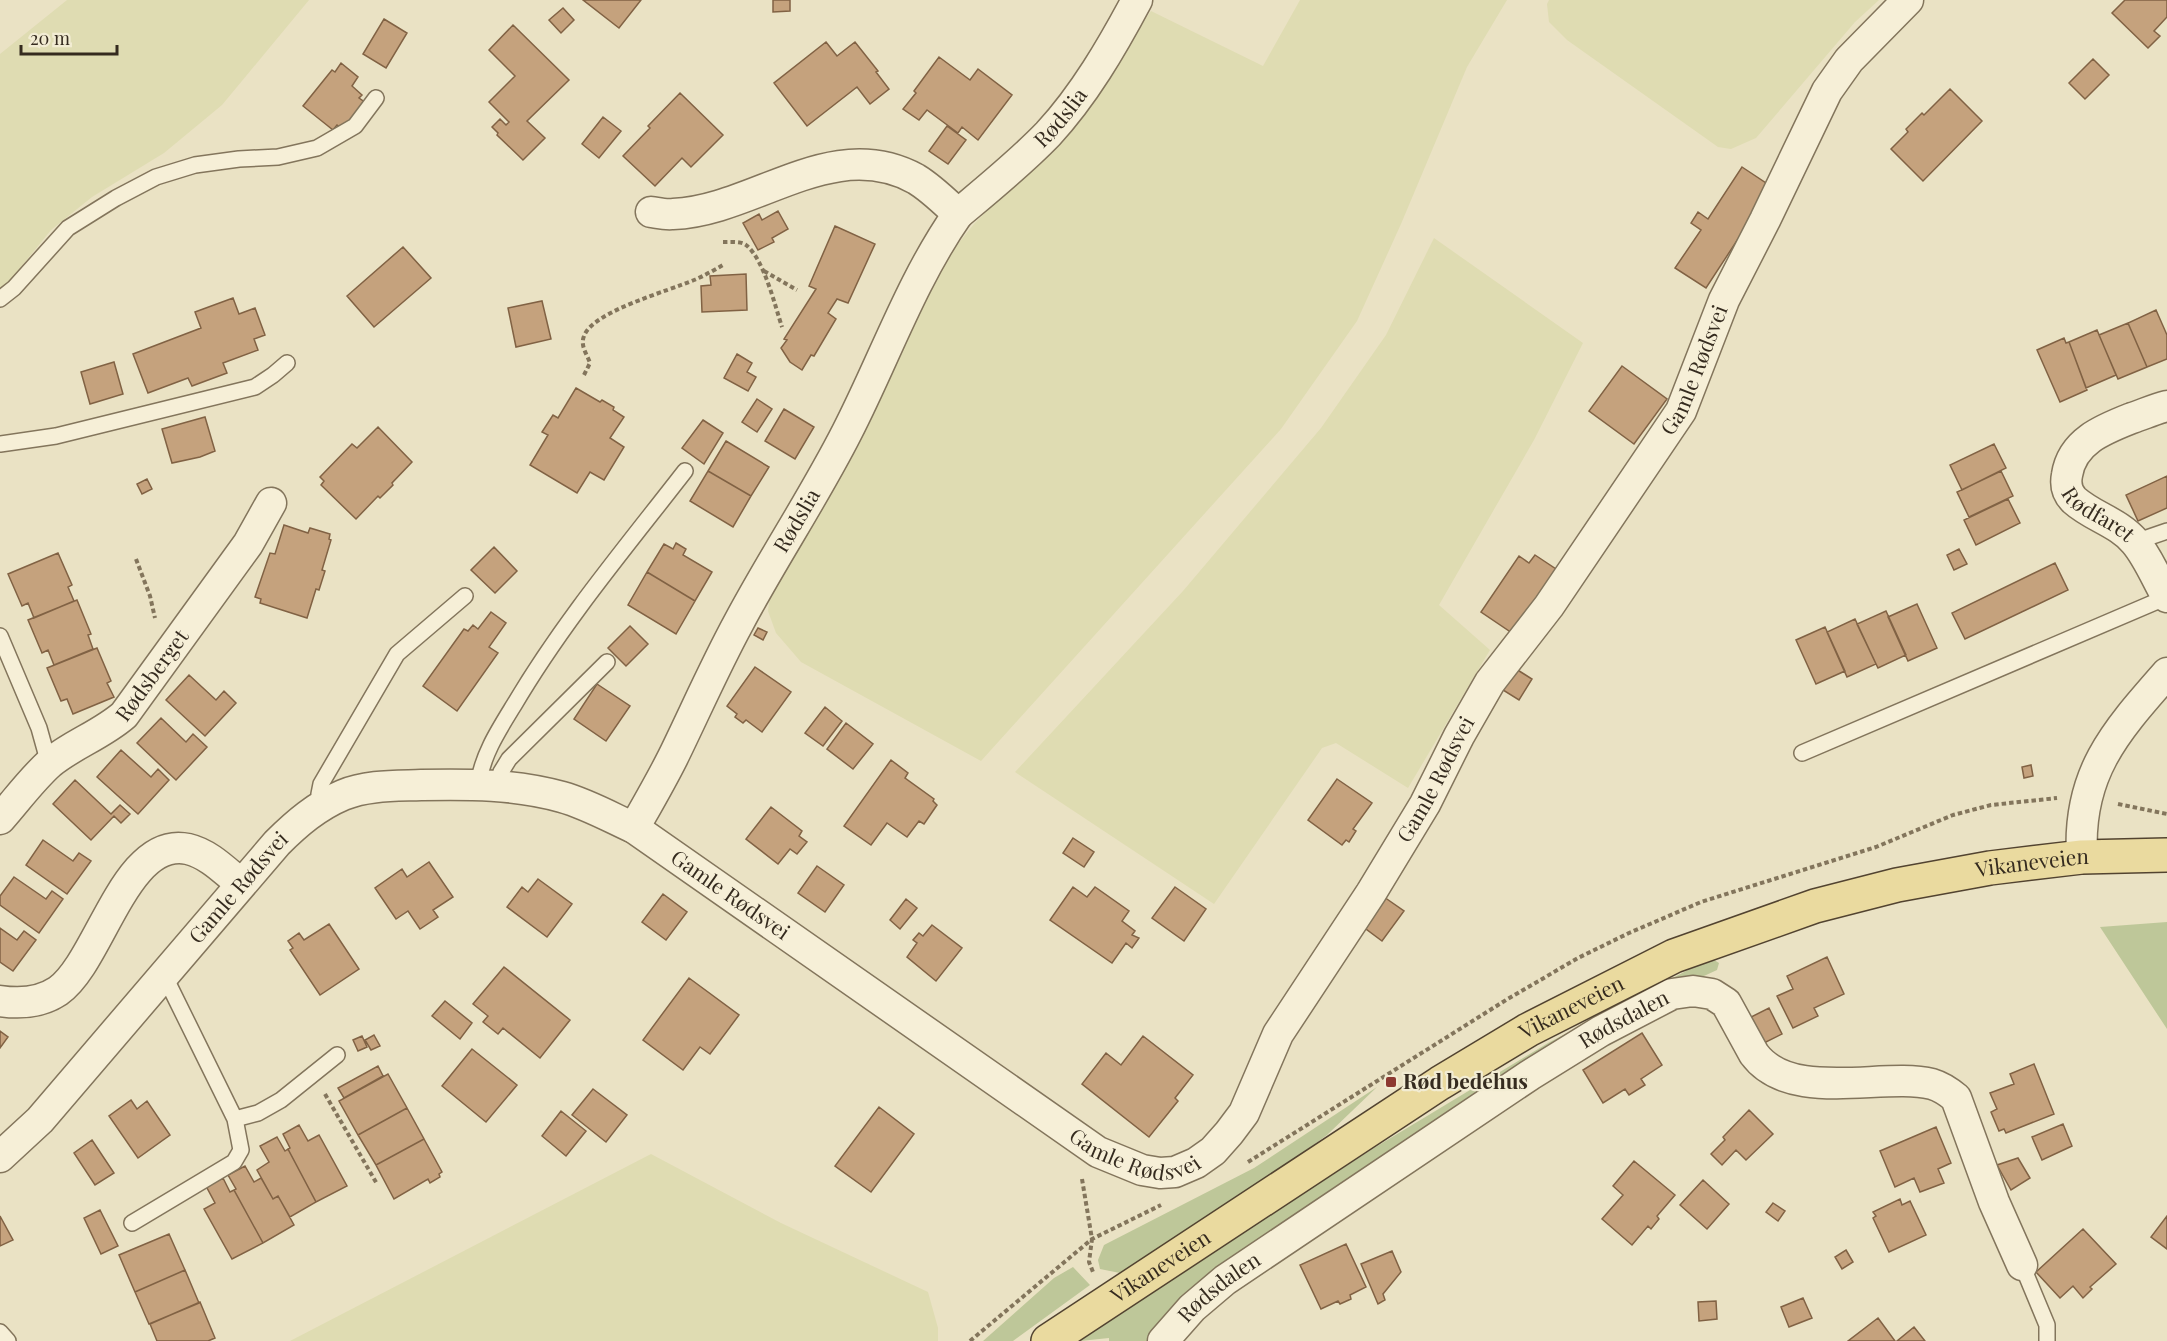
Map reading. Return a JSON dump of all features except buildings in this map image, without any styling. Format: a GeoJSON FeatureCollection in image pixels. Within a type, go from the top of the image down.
{"type":"FeatureCollection","features":[{"type":"Feature","properties":{"kind":"main road","name":"Vikaneveien"},"geometry":{"type":"LineString","coordinates":[[1048,1341],[1440,1083],[1528,1030],[1674,956],[1815,906],[1897,885],[1990,868],[2082,857],[2167,855]]}},
{"type":"Feature","properties":{"kind":"street","name":"Rødslia"},"geometry":{"type":"LineString","coordinates":[[634,828],[672,760],[714,668],[739,620],[822,480],[847,432],[939,241],[958,214],[1017,164],[1049,132],[1098,68],[1137,0]]}},
{"type":"Feature","properties":{"kind":"street","name":"Gamle Rødsvei"},"geometry":{"type":"LineString","coordinates":[[0,1157],[40,1120],[276,843],[299,821],[345,794],[381,786],[487,784],[563,797],[594,808],[634,828],[1098,1152],[1120,1162],[1160,1173],[1175,1172],[1196,1163],[1213,1151],[1244,1113],[1278,1034],[1371,893],[1425,804],[1459,736],[1490,682],[1549,606],[1681,411],[1724,300],[1827,91],[1850,60],[1908,0]]}},
{"type":"Feature","properties":{"kind":"street"},"geometry":{"type":"LineString","coordinates":[[651,212],[672,215],[688,213],[716,206],[814,172],[839,166],[861,165],[895,171],[917,180],[958,214]]}},
{"type":"Feature","properties":{"kind":"street","name":"Rødfaret"},"geometry":{"type":"LineString","coordinates":[[2167,406],[2112,426],[2092,436],[2080,446],[2073,456],[2066,482],[2068,493],[2074,500],[2088,511],[2116,525],[2135,542],[2167,597]]}},
{"type":"Feature","properties":{"kind":"street","name":"Rødsberget"},"geometry":{"type":"LineString","coordinates":[[0,819],[49,764],[78,744],[108,729],[124,715],[248,544],[271,503]]}},
{"type":"Feature","properties":{"kind":"street"},"geometry":{"type":"LineString","coordinates":[[2082,857],[2081,829],[2086,797],[2102,754],[2118,730],[2167,674]]}},
{"type":"Feature","properties":{"kind":"street"},"geometry":{"type":"LineString","coordinates":[[0,1002],[36,1001],[58,991],[78,970],[122,892],[137,871],[151,857],[169,849],[187,849],[208,857],[242,884]]}},
{"type":"Feature","properties":{"kind":"street","name":"Rødsdalen"},"geometry":{"type":"LineString","coordinates":[[1162,1341],[1192,1308],[1225,1280],[1530,1075],[1601,1031],[1648,1006],[1672,994],[1693,991],[1712,994],[1726,1003],[1747,1045],[1758,1060],[1784,1075],[1809,1081],[1841,1084],[1919,1082],[1935,1085],[1956,1098],[1994,1202],[2022,1265]]}},
{"type":"Feature","properties":{"kind":"lane"},"geometry":{"type":"LineString","coordinates":[[0,299],[15,288],[68,228],[116,198],[156,177],[195,165],[278,157],[317,148],[338,138],[355,126],[376,98]]}},
{"type":"Feature","properties":{"kind":"lane"},"geometry":{"type":"LineString","coordinates":[[0,444],[56,436],[255,387],[287,363]]}},
{"type":"Feature","properties":{"kind":"lane"},"geometry":{"type":"LineString","coordinates":[[607,662],[509,759],[501,772],[487,784],[481,764],[528,681],[557,638],[685,471]]}},
{"type":"Feature","properties":{"kind":"lane"},"geometry":{"type":"LineString","coordinates":[[2135,542],[2167,531]]}},
{"type":"Feature","properties":{"kind":"lane"},"geometry":{"type":"LineString","coordinates":[[321,806],[319,794],[321,784],[397,654],[465,596]]}},
{"type":"Feature","properties":{"kind":"lane"},"geometry":{"type":"LineString","coordinates":[[1802,753],[2167,597]]}},
{"type":"Feature","properties":{"kind":"lane"},"geometry":{"type":"LineString","coordinates":[[0,636],[39,728],[49,764]]}},
{"type":"Feature","properties":{"kind":"lane"},"geometry":{"type":"LineString","coordinates":[[132,1223],[234,1162],[241,1150],[235,1119],[170,987],[161,978]]}},
{"type":"Feature","properties":{"kind":"lane"},"geometry":{"type":"LineString","coordinates":[[235,1119],[258,1113],[281,1100],[338,1055]]}},
{"type":"Feature","properties":{"kind":"lane"},"geometry":{"type":"LineString","coordinates":[[2022,1265],[2047,1324],[2047,1341]]}},
{"type":"Feature","properties":{"kind":"lane"},"geometry":{"type":"LineString","coordinates":[[0,1332],[8,1341]]}},
{"type":"Feature","properties":{"kind":"path"},"geometry":{"type":"LineString","coordinates":[[723,242],[742,243],[748,246],[763,270],[782,327]]}},
{"type":"Feature","properties":{"kind":"path"},"geometry":{"type":"LineString","coordinates":[[584,375],[590,363],[584,349],[584,337],[588,328],[600,318],[622,307],[697,279],[723,265]]}},
{"type":"Feature","properties":{"kind":"path"},"geometry":{"type":"LineString","coordinates":[[763,270],[797,290]]}},
{"type":"Feature","properties":{"kind":"path"},"geometry":{"type":"LineString","coordinates":[[136,559],[154,613],[159,642],[158,668]]}},
{"type":"Feature","properties":{"kind":"path"},"geometry":{"type":"LineString","coordinates":[[314,1074],[377,1184]]}},
{"type":"Feature","properties":{"kind":"path"},"geometry":{"type":"LineString","coordinates":[[1076,1137],[1092,1239],[1089,1262],[1095,1278]]}},
{"type":"Feature","properties":{"kind":"shaded area"},"geometry":{"type":"Polygon","coordinates":[[[67,0],[309,0],[222,105],[164,153],[92,197],[51,230],[8,283],[0,288],[0,54],[67,0]]]}},
{"type":"Feature","properties":{"kind":"shaded area"},"geometry":{"type":"Polygon","coordinates":[[[1300,0],[1507,0],[1467,67],[1401,224],[1357,321],[1281,429],[981,761],[801,662],[776,633],[768,611],[772,579],[941,265],[974,224],[1088,102],[1151,11],[1263,66],[1300,0]]]}},
{"type":"Feature","properties":{"kind":"shaded area"},"geometry":{"type":"Polygon","coordinates":[[[1549,0],[1879,0],[1855,22],[1756,138],[1731,149],[1718,147],[1567,40],[1549,22],[1547,4],[1549,0]]]}},
{"type":"Feature","properties":{"kind":"shaded area"},"geometry":{"type":"Polygon","coordinates":[[[1434,238],[1583,343],[1534,440],[1439,605],[1490,650],[1408,788],[1336,743],[1322,748],[1214,904],[1015,772],[1183,591],[1321,428],[1386,335],[1434,238]]]}},
{"type":"Feature","properties":{"kind":"shaded area"},"geometry":{"type":"Polygon","coordinates":[[[651,1154],[781,1223],[928,1292],[938,1328],[938,1341],[290,1341],[651,1154]]]}},
{"type":"Feature","properties":{"kind":"green space"},"geometry":{"type":"Polygon","coordinates":[[[2167,922],[2167,1029],[2100,927],[2167,922]]]}},
{"type":"Feature","properties":{"kind":"green space"},"geometry":{"type":"Polygon","coordinates":[[[1711,958],[1719,963],[1717,970],[1595,1026],[1149,1341],[1109,1341],[1109,1338],[1080,1341],[1136,1302],[1374,1148],[1548,1043],[1711,958]]]}},
{"type":"Feature","properties":{"kind":"green space"},"geometry":{"type":"Polygon","coordinates":[[[1377,1087],[1327,1135],[1263,1182],[1120,1273],[1100,1269],[1098,1260],[1104,1245],[1254,1168],[1377,1087]]]}},
{"type":"Feature","properties":{"kind":"green space"},"geometry":{"type":"Polygon","coordinates":[[[1073,1267],[1090,1285],[1013,1341],[983,1341],[1054,1278],[1073,1267]]]}},
{"type":"Feature","properties":{"kind":"place","name":"Rød bedehus"},"geometry":{"type":"Point","coordinates":[1391,1082]}}]}
